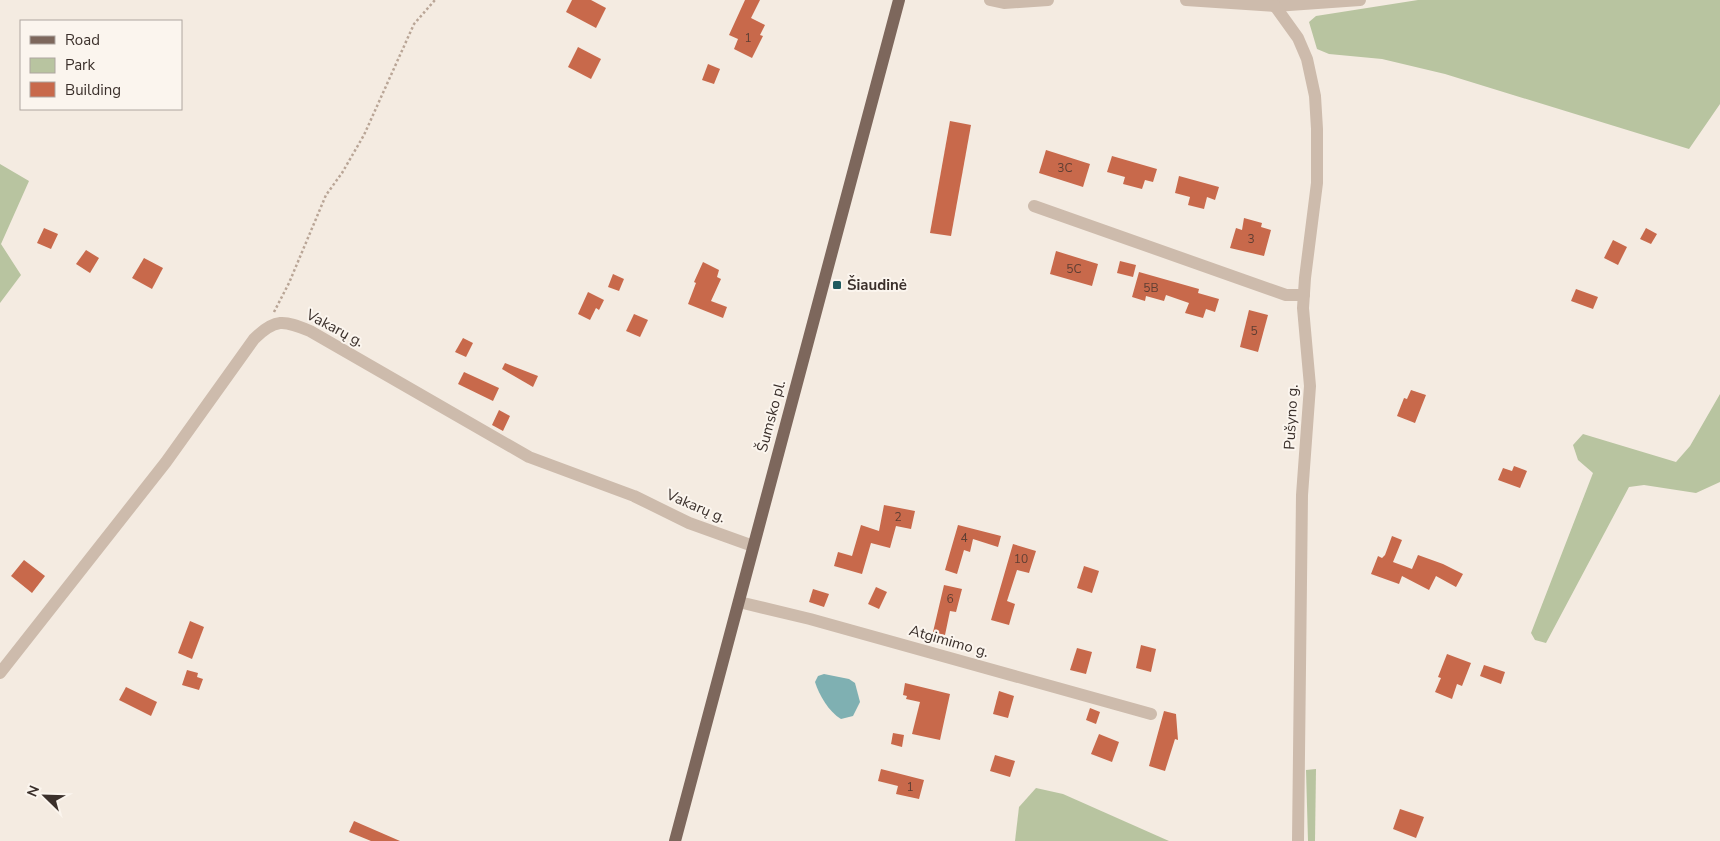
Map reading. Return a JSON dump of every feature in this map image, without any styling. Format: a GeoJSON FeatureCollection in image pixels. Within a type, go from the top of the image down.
{"type":"FeatureCollection","features":[{"type":"Feature","properties":{"kind":"main road","name":"Šumsko pl."},"geometry":{"type":"LineString","coordinates":[[675,841],[899,0]]}},
{"type":"Feature","properties":{"kind":"street"},"geometry":{"type":"LineString","coordinates":[[990,0],[1004,3],[1048,0]]}},
{"type":"Feature","properties":{"kind":"street"},"geometry":{"type":"LineString","coordinates":[[1186,0],[1275,6],[1360,0]]}},
{"type":"Feature","properties":{"kind":"street","name":"Pušyno g."},"geometry":{"type":"LineString","coordinates":[[1275,6],[1298,38],[1307,59],[1315,96],[1317,183],[1304,295],[1310,386],[1302,495],[1298,841]]}},
{"type":"Feature","properties":{"kind":"street"},"geometry":{"type":"LineString","coordinates":[[1034,206],[1286,295],[1304,295]]}},
{"type":"Feature","properties":{"kind":"street","name":"Vakarų g."},"geometry":{"type":"LineString","coordinates":[[266,327],[284,322],[310,331],[529,457],[634,496],[689,523],[753,546]]}},
{"type":"Feature","properties":{"kind":"street"},"geometry":{"type":"LineString","coordinates":[[0,673],[166,462],[254,339],[266,327]]}},
{"type":"Feature","properties":{"kind":"street","name":"Atgimimo g."},"geometry":{"type":"LineString","coordinates":[[738,602],[810,619],[1151,714]]}},
{"type":"Feature","properties":{"kind":"path"},"geometry":{"type":"LineString","coordinates":[[266,327],[289,283],[326,194],[342,173],[364,135],[414,24],[435,0]]}},
{"type":"Feature","properties":{"kind":"green space"},"geometry":{"type":"Polygon","coordinates":[[[1418,0],[1720,0],[1720,104],[1689,149],[1445,74],[1382,59],[1329,54],[1317,49],[1309,22],[1316,16],[1418,0]]]}},
{"type":"Feature","properties":{"kind":"green space"},"geometry":{"type":"Polygon","coordinates":[[[0,164],[29,181],[1,244],[21,275],[0,303],[0,164]]]}},
{"type":"Feature","properties":{"kind":"green space"},"geometry":{"type":"Polygon","coordinates":[[[1720,394],[1720,482],[1696,493],[1644,485],[1629,487],[1546,643],[1535,640],[1531,633],[1593,473],[1578,460],[1573,445],[1583,434],[1676,462],[1690,446],[1720,394]]]}},
{"type":"Feature","properties":{"kind":"green space"},"geometry":{"type":"Polygon","coordinates":[[[1316,769],[1315,841],[1308,841],[1306,770],[1316,769]]]}},
{"type":"Feature","properties":{"kind":"green space"},"geometry":{"type":"Polygon","coordinates":[[[1036,788],[1063,794],[1169,841],[1015,841],[1019,807],[1036,788]]]}},
{"type":"Feature","properties":{"kind":"water"},"geometry":{"type":"Polygon","coordinates":[[[824,674],[849,679],[855,683],[860,702],[853,716],[841,719],[825,703],[815,682],[818,676],[824,674]]]}},
{"type":"Feature","properties":{"kind":"building"},"geometry":{"type":"Polygon","coordinates":[[[572,0],[591,0],[606,8],[596,28],[566,12],[572,0]]]}},
{"type":"Feature","properties":{"kind":"building"},"geometry":{"type":"Polygon","coordinates":[[[745,0],[760,0],[751,18],[765,25],[760,35],[763,36],[752,58],[734,49],[738,39],[729,35],[745,0]]]}},
{"type":"Feature","properties":{"kind":"building"},"geometry":{"type":"Polygon","coordinates":[[[578,47],[601,59],[591,79],[568,67],[578,47]]]}},
{"type":"Feature","properties":{"kind":"building"},"geometry":{"type":"Polygon","coordinates":[[[708,64],[720,69],[714,84],[702,80],[708,64]]]}},
{"type":"Feature","properties":{"kind":"building"},"geometry":{"type":"Polygon","coordinates":[[[950,121],[971,125],[951,236],[930,233],[950,121]]]}},
{"type":"Feature","properties":{"kind":"building"},"geometry":{"type":"Polygon","coordinates":[[[1046,150],[1090,164],[1083,187],[1039,173],[1046,150]]]}},
{"type":"Feature","properties":{"kind":"building"},"geometry":{"type":"Polygon","coordinates":[[[1112,156],[1157,169],[1153,182],[1145,180],[1142,189],[1123,184],[1125,177],[1107,172],[1112,156]]]}},
{"type":"Feature","properties":{"kind":"building"},"geometry":{"type":"Polygon","coordinates":[[[1179,176],[1219,187],[1215,200],[1207,197],[1204,209],[1188,205],[1190,197],[1175,193],[1179,176]]]}},
{"type":"Feature","properties":{"kind":"building"},"geometry":{"type":"Polygon","coordinates":[[[1244,218],[1262,223],[1261,227],[1271,230],[1264,256],[1230,248],[1236,228],[1242,230],[1244,218]]]}},
{"type":"Feature","properties":{"kind":"building"},"geometry":{"type":"Polygon","coordinates":[[[44,228],[58,234],[51,249],[37,243],[44,228]]]}},
{"type":"Feature","properties":{"kind":"building"},"geometry":{"type":"Polygon","coordinates":[[[1646,228],[1657,234],[1651,244],[1640,239],[1646,228]]]}},
{"type":"Feature","properties":{"kind":"building"},"geometry":{"type":"Polygon","coordinates":[[[1613,240],[1627,247],[1618,265],[1604,258],[1613,240]]]}},
{"type":"Feature","properties":{"kind":"building"},"geometry":{"type":"Polygon","coordinates":[[[86,250],[99,258],[90,273],[76,264],[86,250]]]}},
{"type":"Feature","properties":{"kind":"building"},"geometry":{"type":"Polygon","coordinates":[[[1056,251],[1098,264],[1092,286],[1050,274],[1056,251]]]}},
{"type":"Feature","properties":{"kind":"building"},"geometry":{"type":"Polygon","coordinates":[[[144,258],[163,268],[152,289],[132,278],[144,258]]]}},
{"type":"Feature","properties":{"kind":"building"},"geometry":{"type":"Polygon","coordinates":[[[1120,261],[1136,265],[1133,277],[1117,273],[1120,261]]]}},
{"type":"Feature","properties":{"kind":"building"},"geometry":{"type":"Polygon","coordinates":[[[703,262],[719,270],[717,277],[721,279],[711,301],[727,307],[723,318],[688,304],[696,283],[694,282],[703,262]]]}},
{"type":"Feature","properties":{"kind":"building"},"geometry":{"type":"Polygon","coordinates":[[[1139,272],[1199,289],[1198,293],[1219,299],[1215,312],[1206,309],[1203,318],[1185,313],[1189,303],[1166,295],[1164,301],[1146,296],[1145,301],[1132,297],[1139,272]]]}},
{"type":"Feature","properties":{"kind":"building"},"geometry":{"type":"Polygon","coordinates":[[[613,274],[624,279],[619,291],[608,287],[613,274]]]}},
{"type":"Feature","properties":{"kind":"building"},"geometry":{"type":"Polygon","coordinates":[[[1576,289],[1598,297],[1593,309],[1571,301],[1576,289]]]}},
{"type":"Feature","properties":{"kind":"building"},"geometry":{"type":"Polygon","coordinates":[[[588,292],[604,300],[599,310],[596,308],[590,320],[578,314],[588,292]]]}},
{"type":"Feature","properties":{"kind":"building"},"geometry":{"type":"Polygon","coordinates":[[[1249,310],[1268,315],[1258,352],[1240,347],[1249,310]]]}},
{"type":"Feature","properties":{"kind":"building"},"geometry":{"type":"Polygon","coordinates":[[[634,314],[648,320],[640,337],[626,331],[634,314]]]}},
{"type":"Feature","properties":{"kind":"building"},"geometry":{"type":"Polygon","coordinates":[[[463,338],[473,343],[466,357],[455,352],[463,338]]]}},
{"type":"Feature","properties":{"kind":"building"},"geometry":{"type":"Polygon","coordinates":[[[505,363],[538,376],[533,387],[502,369],[505,363]]]}},
{"type":"Feature","properties":{"kind":"building"},"geometry":{"type":"Polygon","coordinates":[[[464,372],[499,388],[493,401],[458,384],[464,372]]]}},
{"type":"Feature","properties":{"kind":"building"},"geometry":{"type":"Polygon","coordinates":[[[1411,390],[1426,395],[1415,423],[1397,416],[1404,398],[1407,399],[1411,390]]]}},
{"type":"Feature","properties":{"kind":"building"},"geometry":{"type":"Polygon","coordinates":[[[499,410],[510,416],[503,431],[492,425],[499,410]]]}},
{"type":"Feature","properties":{"kind":"building"},"geometry":{"type":"Polygon","coordinates":[[[1514,466],[1527,471],[1520,488],[1498,480],[1503,468],[1512,471],[1514,466]]]}},
{"type":"Feature","properties":{"kind":"building"},"geometry":{"type":"Polygon","coordinates":[[[884,505],[915,511],[911,529],[896,526],[890,548],[871,543],[862,574],[834,566],[838,552],[852,556],[861,525],[879,531],[884,505]]]}},
{"type":"Feature","properties":{"kind":"building"},"geometry":{"type":"Polygon","coordinates":[[[958,525],[1001,536],[998,547],[973,539],[970,552],[964,550],[957,574],[945,570],[958,525]]]}},
{"type":"Feature","properties":{"kind":"building"},"geometry":{"type":"Polygon","coordinates":[[[1392,536],[1402,540],[1393,562],[1412,569],[1418,555],[1443,564],[1463,574],[1456,587],[1436,576],[1429,590],[1402,576],[1399,584],[1371,574],[1378,556],[1382,558],[1385,555],[1392,536]]]}},
{"type":"Feature","properties":{"kind":"building"},"geometry":{"type":"Polygon","coordinates":[[[1013,544],[1036,551],[1029,573],[1017,570],[1007,601],[1015,604],[1009,625],[991,620],[1013,544]]]}},
{"type":"Feature","properties":{"kind":"building"},"geometry":{"type":"Polygon","coordinates":[[[24,560],[45,576],[32,593],[11,576],[24,560]]]}},
{"type":"Feature","properties":{"kind":"building"},"geometry":{"type":"Polygon","coordinates":[[[1084,566],[1099,571],[1092,593],[1077,588],[1084,566]]]}},
{"type":"Feature","properties":{"kind":"building"},"geometry":{"type":"Polygon","coordinates":[[[944,585],[962,589],[956,612],[950,611],[945,635],[933,632],[944,585]]]}},
{"type":"Feature","properties":{"kind":"building"},"geometry":{"type":"Polygon","coordinates":[[[876,587],[887,592],[879,609],[868,604],[876,587]]]}},
{"type":"Feature","properties":{"kind":"building"},"geometry":{"type":"Polygon","coordinates":[[[813,589],[829,594],[824,607],[809,602],[813,589]]]}},
{"type":"Feature","properties":{"kind":"building"},"geometry":{"type":"Polygon","coordinates":[[[190,621],[204,627],[192,659],[178,653],[190,621]]]}},
{"type":"Feature","properties":{"kind":"building"},"geometry":{"type":"Polygon","coordinates":[[[1141,645],[1156,649],[1151,672],[1136,668],[1141,645]]]}},
{"type":"Feature","properties":{"kind":"building"},"geometry":{"type":"Polygon","coordinates":[[[1077,648],[1092,652],[1086,674],[1070,670],[1077,648]]]}},
{"type":"Feature","properties":{"kind":"building"},"geometry":{"type":"Polygon","coordinates":[[[1447,654],[1471,663],[1462,686],[1457,684],[1452,699],[1435,692],[1441,678],[1438,677],[1447,654]]]}},
{"type":"Feature","properties":{"kind":"building"},"geometry":{"type":"Polygon","coordinates":[[[1484,665],[1505,672],[1501,684],[1480,676],[1484,665]]]}},
{"type":"Feature","properties":{"kind":"building"},"geometry":{"type":"Polygon","coordinates":[[[187,670],[198,673],[197,677],[203,679],[199,690],[182,685],[187,670]]]}},
{"type":"Feature","properties":{"kind":"building"},"geometry":{"type":"Polygon","coordinates":[[[905,683],[950,694],[940,740],[912,734],[920,702],[906,699],[907,696],[903,695],[905,683]]]}},
{"type":"Feature","properties":{"kind":"building"},"geometry":{"type":"Polygon","coordinates":[[[126,687],[157,702],[151,716],[119,700],[126,687]]]}},
{"type":"Feature","properties":{"kind":"building"},"geometry":{"type":"Polygon","coordinates":[[[999,691],[1014,696],[1008,718],[993,714],[999,691]]]}},
{"type":"Feature","properties":{"kind":"building"},"geometry":{"type":"Polygon","coordinates":[[[1090,708],[1100,712],[1096,724],[1086,720],[1090,708]]]}},
{"type":"Feature","properties":{"kind":"building"},"geometry":{"type":"Polygon","coordinates":[[[1164,711],[1176,714],[1178,740],[1175,739],[1165,771],[1149,766],[1164,711]]]}},
{"type":"Feature","properties":{"kind":"building"},"geometry":{"type":"Polygon","coordinates":[[[893,733],[904,735],[902,747],[891,744],[893,733]]]}},
{"type":"Feature","properties":{"kind":"building"},"geometry":{"type":"Polygon","coordinates":[[[1099,734],[1119,742],[1112,762],[1091,754],[1099,734]]]}},
{"type":"Feature","properties":{"kind":"building"},"geometry":{"type":"Polygon","coordinates":[[[995,755],[1015,761],[1010,777],[990,771],[995,755]]]}},
{"type":"Feature","properties":{"kind":"building"},"geometry":{"type":"Polygon","coordinates":[[[881,769],[924,780],[919,799],[896,794],[898,786],[878,781],[881,769]]]}},
{"type":"Feature","properties":{"kind":"building"},"geometry":{"type":"Polygon","coordinates":[[[1400,809],[1424,817],[1416,838],[1393,829],[1400,809]]]}},
{"type":"Feature","properties":{"kind":"building"},"geometry":{"type":"Polygon","coordinates":[[[354,821],[400,841],[371,841],[349,832],[354,821]]]}},
{"type":"Feature","properties":{"kind":"place","name":"Šiaudinė"},"geometry":{"type":"Point","coordinates":[837,285]}}]}
